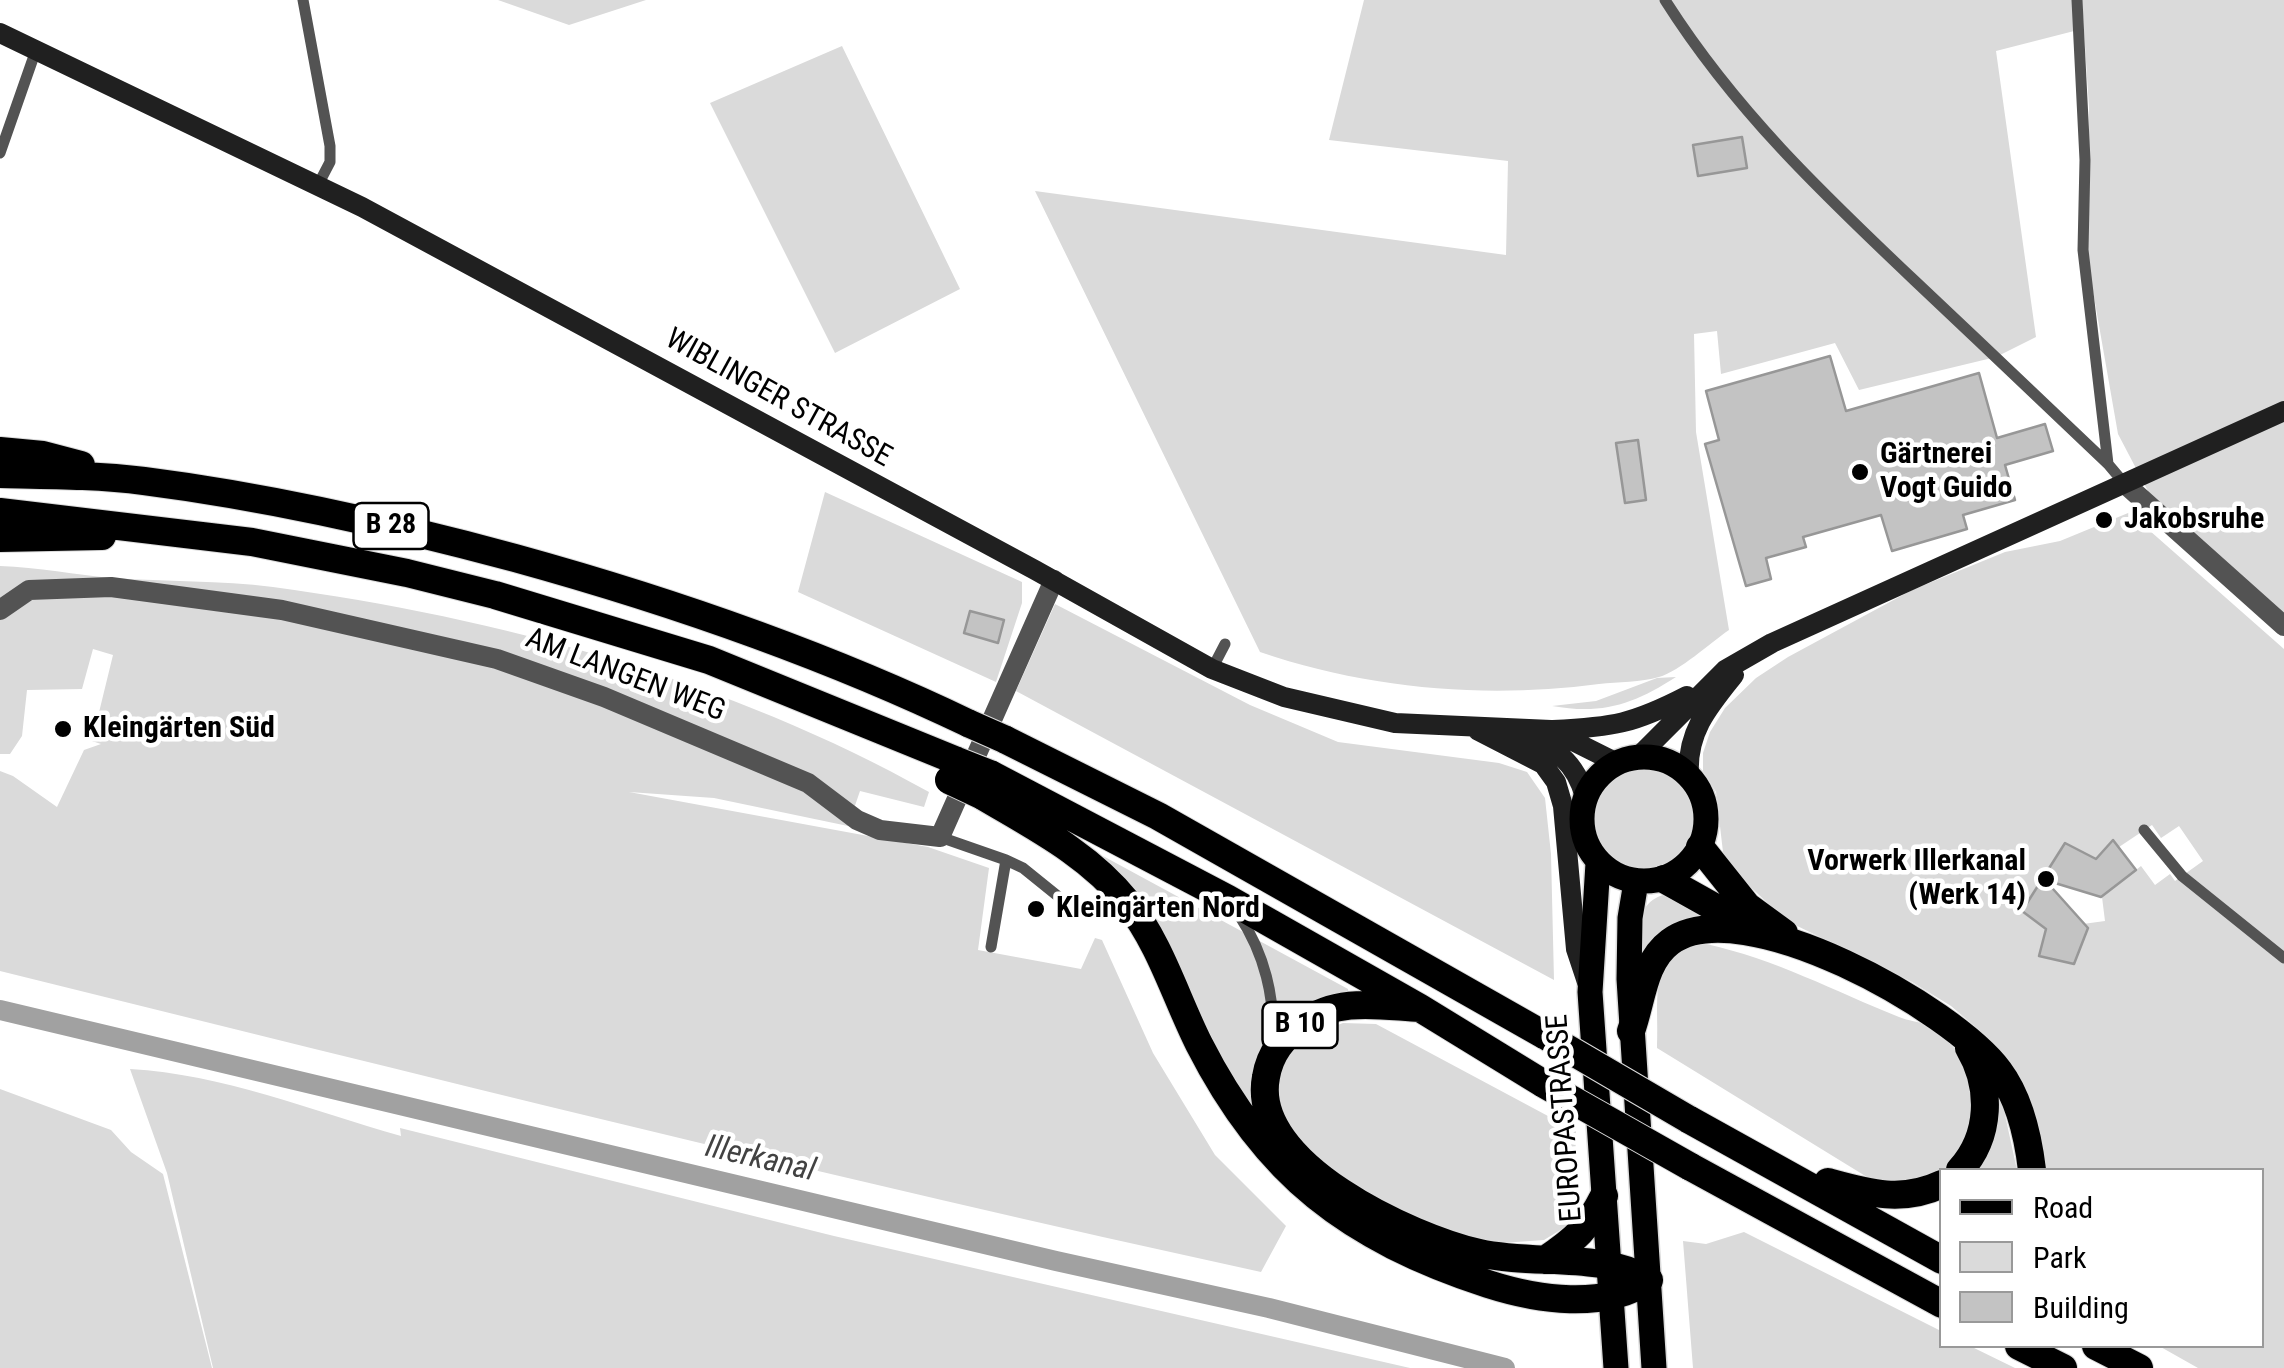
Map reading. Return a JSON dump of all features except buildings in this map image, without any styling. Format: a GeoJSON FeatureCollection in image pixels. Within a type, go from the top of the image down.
{"type":"FeatureCollection","features":[{"type":"Feature","properties":{"kind":"highway"},"geometry":{"type":"LineString","coordinates":[[0,451],[43,455],[141,480]]}},
{"type":"Feature","properties":{"kind":"highway","name":"B 28"},"geometry":{"type":"LineString","coordinates":[[0,474],[141,480],[355,517],[637,592],[826,660],[1004,739],[1158,816],[1778,1167]]}},
{"type":"Feature","properties":{"kind":"highway","name":"B 28"},"geometry":{"type":"LineString","coordinates":[[0,512],[193,534],[363,564],[495,595],[710,660],[810,703],[862,720],[985,784]]}},
{"type":"Feature","properties":{"kind":"highway"},"geometry":{"type":"LineString","coordinates":[[0,538],[193,534]]}},
{"type":"Feature","properties":{"kind":"highway"},"geometry":{"type":"LineString","coordinates":[[985,784],[1228,899],[1420,1008]]}},
{"type":"Feature","properties":{"kind":"highway"},"geometry":{"type":"LineString","coordinates":[[985,784],[1101,874],[1145,929],[1226,1092],[1284,1170],[1330,1209],[1408,1255],[1502,1288],[1558,1297],[1611,1298],[1649,1280]]}},
{"type":"Feature","properties":{"kind":"highway"},"geometry":{"type":"LineString","coordinates":[[1700,847],[1747,906],[1815,952]]}},
{"type":"Feature","properties":{"kind":"highway"},"geometry":{"type":"LineString","coordinates":[[1650,880],[1762,934]]}},
{"type":"Feature","properties":{"kind":"highway"},"geometry":{"type":"LineString","coordinates":[[1631,1031],[1654,959],[1669,943],[1689,932],[1734,928],[1815,952],[1917,1002],[1985,1053],[2014,1096],[2032,1168]]}},
{"type":"Feature","properties":{"kind":"highway","name":"B 10"},"geometry":{"type":"LineString","coordinates":[[1649,1280],[1609,1264],[1481,1254],[1450,1246],[1375,1212],[1316,1174],[1288,1146],[1271,1119],[1264,1082],[1272,1057],[1305,1020],[1330,1009],[1356,1004],[1420,1008],[1544,1084],[1939,1302]]}},
{"type":"Feature","properties":{"kind":"highway"},"geometry":{"type":"LineString","coordinates":[[1961,1034],[1982,1076],[1985,1107],[1981,1137],[1962,1168]]}},
{"type":"Feature","properties":{"kind":"highway"},"geometry":{"type":"LineString","coordinates":[[1778,1167],[1885,1196],[1914,1194],[1939,1185]]}},
{"type":"Feature","properties":{"kind":"highway"},"geometry":{"type":"LineString","coordinates":[[1778,1167],[1939,1258]]}},
{"type":"Feature","properties":{"kind":"highway"},"geometry":{"type":"LineString","coordinates":[[1545,1260],[1590,1225],[1604,1196]]}},
{"type":"Feature","properties":{"kind":"highway"},"geometry":{"type":"LineString","coordinates":[[2023,1348],[2063,1368]]}},
{"type":"Feature","properties":{"kind":"highway"},"geometry":{"type":"LineString","coordinates":[[2100,1348],[2142,1368]]}},
{"type":"Feature","properties":{"kind":"highway"},"geometry":{"type":"LineString","coordinates":[[2124,1348],[2142,1368]]}},
{"type":"Feature","properties":{"kind":"main road","name":"WIBLINGER STRASSE"},"geometry":{"type":"LineString","coordinates":[[0,33],[318,185],[1054,580],[1212,669],[1284,697],[1347,714],[1396,723],[1551,730],[1628,760]]}},
{"type":"Feature","properties":{"kind":"main road"},"geometry":{"type":"LineString","coordinates":[[1628,760],[1657,758],[1674,764],[1689,776],[1704,802],[1706,818],[1700,847],[1691,861],[1650,880],[1622,878],[1598,863],[1582,832],[1585,797],[1604,771],[1628,760],[1725,670],[1809,625],[2284,411]]}},
{"type":"Feature","properties":{"kind":"main road"},"geometry":{"type":"LineString","coordinates":[[1689,776],[1690,747],[1704,712],[1748,658]]}},
{"type":"Feature","properties":{"kind":"main road"},"geometry":{"type":"LineString","coordinates":[[1551,730],[1599,728],[1638,720],[1707,686]]}},
{"type":"Feature","properties":{"kind":"main road"},"geometry":{"type":"LineString","coordinates":[[1470,726],[1543,764],[1556,782],[1563,806],[1576,949],[1590,992]]}},
{"type":"Feature","properties":{"kind":"main road","name":"WIBLINGER STRASSE"},"geometry":{"type":"LineString","coordinates":[[1511,728],[1569,761],[1580,776],[1585,797]]}},
{"type":"Feature","properties":{"kind":"main road","name":"EUROPASTRASSE"},"geometry":{"type":"LineString","coordinates":[[1598,863],[1590,992],[1615,1359]]}},
{"type":"Feature","properties":{"kind":"main road"},"geometry":{"type":"LineString","coordinates":[[1650,880],[1629,934],[1631,1031],[1653,1357]]}},
{"type":"Feature","properties":{"kind":"street"},"geometry":{"type":"LineString","coordinates":[[2124,483],[2284,626]]}},
{"type":"Feature","properties":{"kind":"street"},"geometry":{"type":"LineString","coordinates":[[940,837],[1054,580]]}},
{"type":"Feature","properties":{"kind":"street","name":"AM LANGEN WEG"},"geometry":{"type":"LineString","coordinates":[[0,610],[29,590],[111,587],[282,610],[497,659],[604,697],[808,783],[857,820],[880,830],[940,837]]}},
{"type":"Feature","properties":{"kind":"lane"},"geometry":{"type":"LineString","coordinates":[[303,0],[330,146],[330,162],[318,185]]}},
{"type":"Feature","properties":{"kind":"lane"},"geometry":{"type":"LineString","coordinates":[[1665,0],[1748,115],[1818,189],[2124,483]]}},
{"type":"Feature","properties":{"kind":"lane"},"geometry":{"type":"LineString","coordinates":[[2077,0],[2085,160],[2083,250],[2108,464]]}},
{"type":"Feature","properties":{"kind":"lane"},"geometry":{"type":"LineString","coordinates":[[0,153],[36,50]]}},
{"type":"Feature","properties":{"kind":"lane"},"geometry":{"type":"LineString","coordinates":[[1212,669],[1225,644]]}},
{"type":"Feature","properties":{"kind":"lane"},"geometry":{"type":"LineString","coordinates":[[2144,830],[2182,876],[2284,958]]}},
{"type":"Feature","properties":{"kind":"lane"},"geometry":{"type":"LineString","coordinates":[[940,837],[1006,860],[1035,876],[1076,910]]}},
{"type":"Feature","properties":{"kind":"lane"},"geometry":{"type":"LineString","coordinates":[[991,947],[1006,860]]}},
{"type":"Feature","properties":{"kind":"lane"},"geometry":{"type":"LineString","coordinates":[[1228,899],[1253,936],[1264,966],[1272,997],[1272,1057]]}},
{"type":"Feature","properties":{"kind":"green space"},"geometry":{"type":"Polygon","coordinates":[[[498,0],[646,0],[569,25],[498,0]]]}},
{"type":"Feature","properties":{"kind":"green space"},"geometry":{"type":"Polygon","coordinates":[[[1364,0],[2074,0],[2078,30],[1996,51],[2036,337],[1996,357],[1859,390],[1835,343],[1721,374],[1717,331],[1694,334],[1696,432],[1729,630],[1667,674],[1645,680],[1513,691],[1428,688],[1343,675],[1260,652],[1035,191],[1506,255],[1508,161],[1329,140],[1364,0]]]}},
{"type":"Feature","properties":{"kind":"green space"},"geometry":{"type":"Polygon","coordinates":[[[2082,0],[2284,0],[2284,618],[2150,495],[2118,434],[2087,257],[2089,108],[2082,0]]]}},
{"type":"Feature","properties":{"kind":"green space"},"geometry":{"type":"Polygon","coordinates":[[[842,46],[960,289],[835,353],[710,103],[842,46]]]}},
{"type":"Feature","properties":{"kind":"green space"},"geometry":{"type":"Polygon","coordinates":[[[825,492],[1022,582],[1022,603],[996,682],[798,592],[825,492]]]}},
{"type":"Feature","properties":{"kind":"green space"},"geometry":{"type":"Polygon","coordinates":[[[2133,511],[2150,519],[2141,523],[2284,649],[2284,1368],[2198,1368],[2163,1348],[2264,1348],[2264,1168],[2040,1168],[2017,1075],[1979,1030],[1951,1006],[1912,982],[1787,921],[1731,869],[1723,852],[1716,792],[1703,771],[1703,753],[1725,708],[1756,678],[1788,657],[1912,590],[2005,552],[2060,541],[2133,511]],[[2152,825],[2119,847],[2112,840],[2096,859],[2064,843],[2023,910],[2046,929],[2105,921],[2102,897],[2141,866],[2155,885],[2170,874],[2175,881],[2203,861],[2179,826],[2161,838],[2152,825]]]}},
{"type":"Feature","properties":{"kind":"green space"},"geometry":{"type":"Polygon","coordinates":[[[0,566],[113,578],[273,587],[443,616],[611,659],[693,686],[853,752],[929,792],[924,807],[860,791],[848,826],[714,798],[629,792],[928,847],[989,868],[978,950],[1081,969],[1095,938],[1102,940],[1153,1053],[1215,1155],[1286,1226],[1261,1272],[787,1164],[0,971],[0,771],[57,807],[84,750],[101,744],[92,741],[113,655],[93,649],[82,689],[27,690],[22,736],[10,754],[0,754],[0,566]]]}},
{"type":"Feature","properties":{"kind":"green space"},"geometry":{"type":"Polygon","coordinates":[[[1055,604],[1250,705],[1338,742],[1499,763],[1527,772],[1545,798],[1551,854],[1554,980],[1016,691],[1055,604]]]}},
{"type":"Feature","properties":{"kind":"green space"},"geometry":{"type":"Polygon","coordinates":[[[1676,677],[1617,705],[1587,709],[1552,706],[1596,701],[1657,678],[1676,677]]]}},
{"type":"Feature","properties":{"kind":"green space"},"geometry":{"type":"Polygon","coordinates":[[[1644,769],[1663,773],[1679,784],[1690,800],[1694,819],[1690,838],[1679,854],[1663,865],[1644,869],[1625,865],[1609,854],[1598,838],[1594,819],[1598,800],[1609,784],[1625,773],[1644,769]]]}},
{"type":"Feature","properties":{"kind":"green space"},"geometry":{"type":"Polygon","coordinates":[[[1103,856],[1348,989],[1349,997],[1311,1007],[1257,1116],[1217,1054],[1136,895],[1103,856]]]}},
{"type":"Feature","properties":{"kind":"green space"},"geometry":{"type":"Polygon","coordinates":[[[1671,893],[1723,923],[1637,972],[1637,934],[1642,912],[1658,897],[1671,893]]]}},
{"type":"Feature","properties":{"kind":"green space"},"geometry":{"type":"Polygon","coordinates":[[[1706,944],[1731,950],[1925,1024],[1944,1037],[1968,1071],[1974,1104],[1971,1127],[1953,1162],[1920,1179],[1880,1185],[1657,1048],[1659,981],[1673,956],[1686,948],[1706,944]]]}},
{"type":"Feature","properties":{"kind":"green space"},"geometry":{"type":"Polygon","coordinates":[[[1343,1023],[1376,1024],[1576,1131],[1574,1208],[1567,1226],[1544,1240],[1502,1243],[1455,1235],[1325,1172],[1284,1124],[1277,1087],[1284,1062],[1302,1038],[1343,1023]]]}},
{"type":"Feature","properties":{"kind":"green space"},"geometry":{"type":"Polygon","coordinates":[[[130,1069],[199,1078],[401,1136],[400,1128],[834,1236],[1410,1368],[213,1368],[167,1173],[130,1069]]]}},
{"type":"Feature","properties":{"kind":"green space"},"geometry":{"type":"Polygon","coordinates":[[[0,1089],[111,1130],[131,1152],[163,1174],[212,1368],[0,1368],[0,1089]]]}},
{"type":"Feature","properties":{"kind":"green space"},"geometry":{"type":"Polygon","coordinates":[[[2002,1101],[2017,1168],[1971,1168],[1996,1102],[2002,1101]]]}},
{"type":"Feature","properties":{"kind":"green space"},"geometry":{"type":"Polygon","coordinates":[[[1744,1232],[1939,1330],[1939,1348],[1974,1348],[2015,1368],[1693,1368],[1683,1241],[1706,1244],[1744,1232]]]}},
{"type":"Feature","properties":{"kind":"waterway","name":"Illerkanal"},"geometry":{"type":"LineString","coordinates":[[0,1010],[1269,1308],[1505,1368]]}},
{"type":"Feature","properties":{"kind":"place","name":"Gärtnerei Vogt Guido"},"geometry":{"type":"Point","coordinates":[1860,472]}},
{"type":"Feature","properties":{"kind":"place","name":"Jakobsruhe"},"geometry":{"type":"Point","coordinates":[2104,520]}},
{"type":"Feature","properties":{"kind":"place","name":"Kleingärten Süd"},"geometry":{"type":"Point","coordinates":[63,729]}},
{"type":"Feature","properties":{"kind":"place","name":"Vorwerk Illerkanal (Werk 14)"},"geometry":{"type":"Point","coordinates":[2046,879]}},
{"type":"Feature","properties":{"kind":"place","name":"Kleingärten Nord"},"geometry":{"type":"Point","coordinates":[1036,909]}}]}
